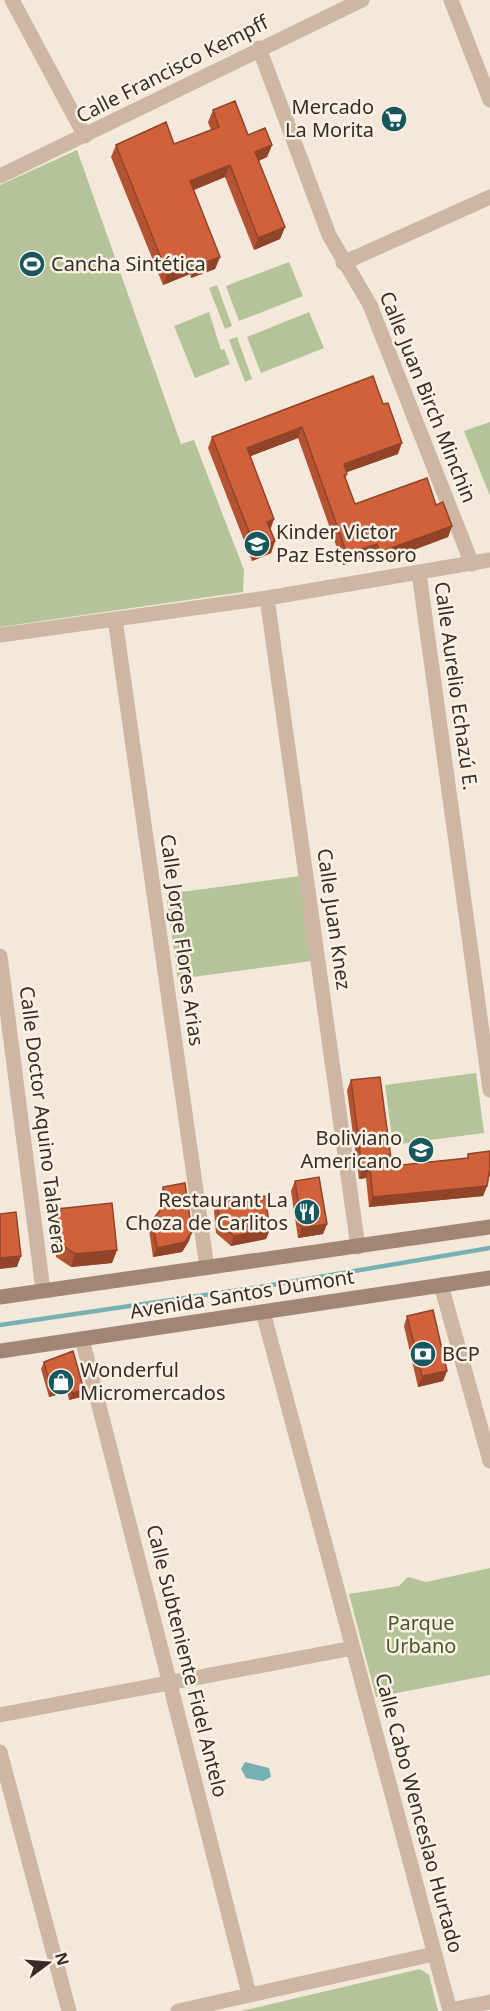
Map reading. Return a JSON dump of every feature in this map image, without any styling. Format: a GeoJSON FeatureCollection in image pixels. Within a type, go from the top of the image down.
{"type":"FeatureCollection","features":[{"type":"Feature","properties":{"kind":"main road","name":"Avenida Santos Dumont"},"geometry":{"type":"LineString","coordinates":[[0,1297],[490,1227]]}},
{"type":"Feature","properties":{"kind":"main road","name":"Avenida Santos Dumont"},"geometry":{"type":"LineString","coordinates":[[0,1351],[490,1278]]}},
{"type":"Feature","properties":{"kind":"street"},"geometry":{"type":"LineString","coordinates":[[12,0],[85,136]]}},
{"type":"Feature","properties":{"kind":"street","name":"Calle Francisco Kempff"},"geometry":{"type":"LineString","coordinates":[[0,176],[259,48],[362,0]]}},
{"type":"Feature","properties":{"kind":"street"},"geometry":{"type":"LineString","coordinates":[[451,0],[490,100]]}},
{"type":"Feature","properties":{"kind":"street","name":"Calle Juan Birch Minchin"},"geometry":{"type":"LineString","coordinates":[[259,48],[329,235],[343,263],[370,304],[472,564]]}},
{"type":"Feature","properties":{"kind":"street"},"geometry":{"type":"LineString","coordinates":[[343,263],[490,197]]}},
{"type":"Feature","properties":{"kind":"street"},"geometry":{"type":"LineString","coordinates":[[0,635],[267,598],[490,560]]}},
{"type":"Feature","properties":{"kind":"street","name":"Calle Aurelio Echazú E."},"geometry":{"type":"LineString","coordinates":[[419,573],[490,1090]]}},
{"type":"Feature","properties":{"kind":"street","name":"Calle Juan Knez"},"geometry":{"type":"LineString","coordinates":[[267,598],[358,1247]]}},
{"type":"Feature","properties":{"kind":"street","name":"Calle Jorge Flores Arias"},"geometry":{"type":"LineString","coordinates":[[115,619],[207,1268]]}},
{"type":"Feature","properties":{"kind":"street","name":"Calle Doctor Aquino Talavera"},"geometry":{"type":"LineString","coordinates":[[0,956],[43,1290]]}},
{"type":"Feature","properties":{"kind":"street"},"geometry":{"type":"LineString","coordinates":[[441,1285],[490,1461]]}},
{"type":"Feature","properties":{"kind":"street","name":"Calle Cabo Wenceslao Hurtado"},"geometry":{"type":"LineString","coordinates":[[263,1312],[450,2011]]}},
{"type":"Feature","properties":{"kind":"street","name":"Calle Subteniente Fidel Antelo"},"geometry":{"type":"LineString","coordinates":[[82,1339],[249,1994]]}},
{"type":"Feature","properties":{"kind":"street"},"geometry":{"type":"LineString","coordinates":[[0,1715],[353,1648]]}},
{"type":"Feature","properties":{"kind":"street"},"geometry":{"type":"LineString","coordinates":[[0,1752],[69,2011]]}},
{"type":"Feature","properties":{"kind":"street"},"geometry":{"type":"LineString","coordinates":[[178,2011],[434,1954]]}},
{"type":"Feature","properties":{"kind":"street"},"geometry":{"type":"LineString","coordinates":[[450,2011],[490,2001]]}},
{"type":"Feature","properties":{"kind":"green space"},"geometry":{"type":"Polygon","coordinates":[[[77,150],[181,444],[194,440],[244,570],[243,592],[0,627],[0,185],[77,150]]]}},
{"type":"Feature","properties":{"kind":"green space"},"geometry":{"type":"Polygon","coordinates":[[[289,262],[303,296],[239,321],[226,286],[289,262]]]}},
{"type":"Feature","properties":{"kind":"green space"},"geometry":{"type":"Polygon","coordinates":[[[217,285],[232,326],[225,329],[209,288],[217,285]]]}},
{"type":"Feature","properties":{"kind":"green space"},"geometry":{"type":"Polygon","coordinates":[[[209,312],[221,350],[224,349],[230,364],[195,378],[174,326],[209,312]]]}},
{"type":"Feature","properties":{"kind":"green space"},"geometry":{"type":"Polygon","coordinates":[[[309,312],[324,348],[261,373],[247,337],[309,312]]]}},
{"type":"Feature","properties":{"kind":"green space"},"geometry":{"type":"Polygon","coordinates":[[[237,337],[252,379],[245,382],[229,340],[237,337]]]}},
{"type":"Feature","properties":{"kind":"green space"},"geometry":{"type":"Polygon","coordinates":[[[490,422],[490,496],[464,431],[490,422]]]}},
{"type":"Feature","properties":{"kind":"green space"},"geometry":{"type":"Polygon","coordinates":[[[300,876],[312,961],[178,979],[166,894],[300,876]]]}},
{"type":"Feature","properties":{"kind":"green space"},"geometry":{"type":"Polygon","coordinates":[[[476,1073],[484,1133],[393,1145],[385,1085],[476,1073]]]}},
{"type":"Feature","properties":{"kind":"green space","name":"Parque Urbano"},"geometry":{"type":"Polygon","coordinates":[[[490,1568],[490,1675],[376,1697],[349,1594],[399,1586],[408,1577],[426,1582],[490,1568]]]}},
{"type":"Feature","properties":{"kind":"green space"},"geometry":{"type":"Polygon","coordinates":[[[420,1969],[429,1975],[438,2011],[241,2011],[420,1969]]]}},
{"type":"Feature","properties":{"kind":"water"},"geometry":{"type":"Polygon","coordinates":[[[245,1762],[269,1768],[271,1777],[263,1781],[246,1778],[241,1769],[245,1762]]]}},
{"type":"Feature","properties":{"kind":"building"},"geometry":{"type":"Polygon","coordinates":[[[235,101],[248,135],[265,128],[272,145],[255,152],[285,227],[258,238],[230,165],[190,181],[220,257],[196,266],[194,262],[167,273],[116,145],[166,122],[174,144],[219,127],[213,110],[235,101]]]}},
{"type":"Feature","properties":{"kind":"building"},"geometry":{"type":"Polygon","coordinates":[[[373,376],[383,404],[388,403],[402,443],[344,464],[347,474],[344,475],[355,504],[427,478],[436,505],[443,502],[452,526],[380,552],[377,544],[347,554],[302,427],[247,448],[274,519],[267,522],[275,541],[256,550],[212,437],[373,376]]]}},
{"type":"Feature","properties":{"kind":"building"},"geometry":{"type":"Polygon","coordinates":[[[380,1077],[392,1166],[468,1158],[468,1154],[490,1151],[487,1186],[373,1197],[370,1168],[362,1169],[351,1080],[380,1077]]]}},
{"type":"Feature","properties":{"kind":"building","name":"Restaurant La Choza de Carlitos"},"geometry":{"type":"Polygon","coordinates":[[[319,1177],[327,1224],[302,1228],[295,1181],[319,1177]]]}},
{"type":"Feature","properties":{"kind":"building"},"geometry":{"type":"Polygon","coordinates":[[[185,1183],[192,1232],[185,1242],[157,1248],[152,1221],[166,1202],[163,1187],[185,1183]]]}},
{"type":"Feature","properties":{"kind":"building"},"geometry":{"type":"Polygon","coordinates":[[[265,1196],[270,1229],[234,1236],[220,1223],[217,1201],[265,1196]]]}},
{"type":"Feature","properties":{"kind":"building"},"geometry":{"type":"Polygon","coordinates":[[[112,1203],[117,1250],[75,1254],[61,1244],[57,1209],[112,1203]]]}},
{"type":"Feature","properties":{"kind":"building"},"geometry":{"type":"Polygon","coordinates":[[[16,1212],[21,1256],[0,1258],[0,1214],[16,1212]]]}},
{"type":"Feature","properties":{"kind":"building","name":"BCP"},"geometry":{"type":"Polygon","coordinates":[[[433,1310],[447,1371],[422,1376],[407,1316],[433,1310]]]}},
{"type":"Feature","properties":{"kind":"building"},"geometry":{"type":"Polygon","coordinates":[[[73,1351],[84,1390],[72,1393],[70,1385],[51,1390],[44,1362],[73,1351]]]}},
{"type":"Feature","properties":{"kind":"waterway"},"geometry":{"type":"LineString","coordinates":[[0,1325],[260,1287],[490,1248]]}},
{"type":"Feature","properties":{"kind":"place","name":"Mercado La Morita"},"geometry":{"type":"Point","coordinates":[394,119]}},
{"type":"Feature","properties":{"kind":"place","name":"Cancha Sintética"},"geometry":{"type":"Point","coordinates":[32,264]}},
{"type":"Feature","properties":{"kind":"place","name":"Kinder Victor Paz Estenssoro"},"geometry":{"type":"Point","coordinates":[257,544]}},
{"type":"Feature","properties":{"kind":"place","name":"Boliviano Americano"},"geometry":{"type":"Point","coordinates":[421,1150]}},
{"type":"Feature","properties":{"kind":"place","name":"Restaurant La Choza de Carlitos"},"geometry":{"type":"Point","coordinates":[307,1212]}},
{"type":"Feature","properties":{"kind":"place","name":"BCP"},"geometry":{"type":"Point","coordinates":[423,1354]}},
{"type":"Feature","properties":{"kind":"place","name":"Wonderful Micromercados"},"geometry":{"type":"Point","coordinates":[61,1382]}}]}
